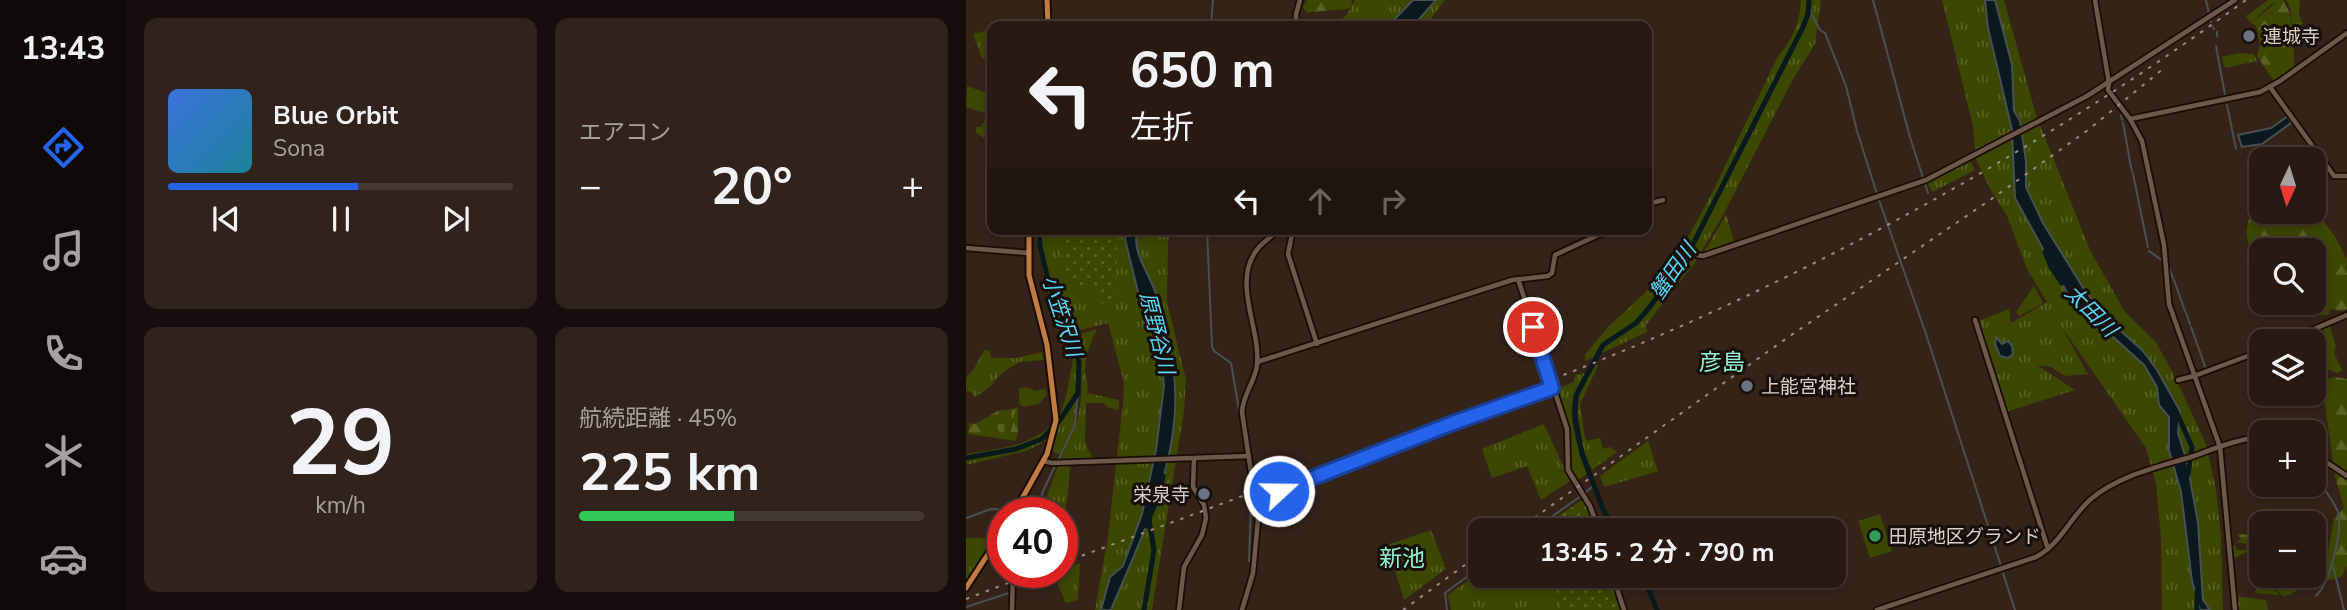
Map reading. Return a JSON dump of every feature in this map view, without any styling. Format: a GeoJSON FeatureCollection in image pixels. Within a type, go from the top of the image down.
{"type":"FeatureCollection","features":[{"type":"Feature","properties":{"kind":"main road"},"geometry":{"type":"LineString","coordinates":[[1046,0],[1048,21]]}},
{"type":"Feature","properties":{"kind":"main road"},"geometry":{"type":"LineString","coordinates":[[1023,497],[1054,436],[1056,420],[1047,345],[1029,275],[1029,235]]}},
{"type":"Feature","properties":{"kind":"main road"},"geometry":{"type":"LineString","coordinates":[[966,587],[987,555]]}},
{"type":"Feature","properties":{"kind":"street"},"geometry":{"type":"LineString","coordinates":[[1296,21],[1300,0]]}},
{"type":"Feature","properties":{"kind":"street"},"geometry":{"type":"LineString","coordinates":[[2095,0],[2108,90],[2130,119],[2142,141],[2164,246],[2169,304],[2214,423],[2220,447],[2235,610]]}},
{"type":"Feature","properties":{"kind":"street"},"geometry":{"type":"LineString","coordinates":[[1687,246],[1696,255],[1703,256],[1912,186],[2099,89],[2235,0]]}},
{"type":"Feature","properties":{"kind":"street"},"geometry":{"type":"LineString","coordinates":[[2130,119],[2242,97],[2270,87],[2347,33]]}},
{"type":"Feature","properties":{"kind":"street"},"geometry":{"type":"LineString","coordinates":[[2270,87],[2334,176],[2347,177]]}},
{"type":"Feature","properties":{"kind":"street"},"geometry":{"type":"LineString","coordinates":[[2099,89],[2108,90]]}},
{"type":"Feature","properties":{"kind":"street"},"geometry":{"type":"LineString","coordinates":[[1652,203],[1663,200]]}},
{"type":"Feature","properties":{"kind":"street"},"geometry":{"type":"LineString","coordinates":[[1242,610],[1255,565],[1258,519],[1242,405],[1257,362],[1246,289],[1247,272],[1259,247],[1273,235]]}},
{"type":"Feature","properties":{"kind":"street"},"geometry":{"type":"LineString","coordinates":[[1292,235],[1288,254],[1317,344]]}},
{"type":"Feature","properties":{"kind":"street"},"geometry":{"type":"LineString","coordinates":[[1257,362],[1518,279],[1550,275],[1555,255],[1598,235]]}},
{"type":"Feature","properties":{"kind":"street"},"geometry":{"type":"LineString","coordinates":[[966,248],[1029,253]]}},
{"type":"Feature","properties":{"kind":"street"},"geometry":{"type":"LineString","coordinates":[[1518,279],[1567,429],[1568,470],[1586,497],[1594,518]]}},
{"type":"Feature","properties":{"kind":"street"},"geometry":{"type":"LineString","coordinates":[[2314,329],[2347,315]]}},
{"type":"Feature","properties":{"kind":"street"},"geometry":{"type":"LineString","coordinates":[[1975,320],[2049,549]]}},
{"type":"Feature","properties":{"kind":"street"},"geometry":{"type":"LineString","coordinates":[[2178,380],[2249,355]]}},
{"type":"Feature","properties":{"kind":"street"},"geometry":{"type":"LineString","coordinates":[[1256,500],[1453,423],[1552,388]]}},
{"type":"Feature","properties":{"kind":"street"},"geometry":{"type":"LineString","coordinates":[[1877,610],[2028,561],[2049,549],[2085,504],[2102,490],[2151,469],[2249,439]]}},
{"type":"Feature","properties":{"kind":"street"},"geometry":{"type":"LineString","coordinates":[[1043,461],[1063,463],[1249,456]]}},
{"type":"Feature","properties":{"kind":"street"},"geometry":{"type":"LineString","coordinates":[[1179,610],[1184,565],[1202,535],[1206,518],[1204,505],[1193,487],[1194,458]]}},
{"type":"Feature","properties":{"kind":"street"},"geometry":{"type":"LineString","coordinates":[[2326,462],[2347,476]]}},
{"type":"Feature","properties":{"kind":"street"},"geometry":{"type":"LineString","coordinates":[[1012,610],[1013,588]]}},
{"type":"Feature","properties":{"kind":"street"},"geometry":{"type":"LineString","coordinates":[[1617,588],[1624,610]]}},
{"type":"Feature","properties":{"kind":"green space"},"geometry":{"type":"Polygon","coordinates":[[[1307,0],[1352,0],[1351,8],[1307,13],[1303,7],[1307,0]]]}},
{"type":"Feature","properties":{"kind":"green space"},"geometry":{"type":"Polygon","coordinates":[[[1355,0],[1445,0],[1429,21],[1338,21],[1346,16],[1355,0]]]}},
{"type":"Feature","properties":{"kind":"green space"},"geometry":{"type":"Polygon","coordinates":[[[1801,0],[1821,0],[1815,44],[1792,81],[1723,215],[1696,261],[1646,325],[1647,332],[1585,361],[1585,355],[1606,329],[1661,278],[1677,257],[1711,195],[1777,58],[1794,31],[1801,0]]]}},
{"type":"Feature","properties":{"kind":"green space"},"geometry":{"type":"Polygon","coordinates":[[[1942,0],[2004,0],[2036,115],[2090,250],[2125,312],[2156,342],[2206,444],[2216,490],[2221,535],[2223,610],[2162,610],[2161,537],[2156,484],[2146,448],[2061,326],[2088,374],[2065,376],[2051,367],[2037,365],[2075,390],[2006,412],[1976,322],[2009,309],[2011,323],[2047,302],[2027,269],[2007,216],[1976,159],[1973,126],[1942,0]]]}},
{"type":"Feature","properties":{"kind":"green space"},"geometry":{"type":"Polygon","coordinates":[[[2268,0],[2283,0],[2289,11],[2292,27],[2295,71],[2276,84],[2257,56],[2260,44],[2256,26],[2278,9],[2278,2],[2270,5],[2251,23],[2246,16],[2268,0]]]}},
{"type":"Feature","properties":{"kind":"green space"},"geometry":{"type":"Polygon","coordinates":[[[2286,0],[2300,0],[2299,15],[2303,24],[2292,31],[2290,7],[2286,0]]]}},
{"type":"Feature","properties":{"kind":"green space"},"geometry":{"type":"Polygon","coordinates":[[[2278,1],[2278,9],[2256,26],[2251,23],[2278,1]]]}},
{"type":"Feature","properties":{"kind":"green space"},"geometry":{"type":"Polygon","coordinates":[[[987,30],[987,57],[982,59],[973,34],[987,30]]]}},
{"type":"Feature","properties":{"kind":"green space"},"geometry":{"type":"Polygon","coordinates":[[[2240,53],[2254,54],[2257,61],[2225,68],[2222,57],[2240,53]]]}},
{"type":"Feature","properties":{"kind":"green space"},"geometry":{"type":"Polygon","coordinates":[[[967,86],[987,93],[985,113],[966,107],[967,86]]]}},
{"type":"Feature","properties":{"kind":"green space"},"geometry":{"type":"Polygon","coordinates":[[[987,117],[987,133],[984,138],[976,133],[976,127],[981,127],[987,117]]]}},
{"type":"Feature","properties":{"kind":"green space"},"geometry":{"type":"Polygon","coordinates":[[[1969,159],[1975,170],[1932,192],[1927,182],[1969,159]]]}},
{"type":"Feature","properties":{"kind":"green space"},"geometry":{"type":"Polygon","coordinates":[[[1726,215],[1734,241],[1704,252],[1726,215]]]}},
{"type":"Feature","properties":{"kind":"green space"},"geometry":{"type":"Polygon","coordinates":[[[2249,220],[2249,224],[2326,224],[2347,259],[2347,309],[2330,309],[2326,315],[2326,238],[2249,238],[2249,244],[2247,225],[2249,220]]]}},
{"type":"Feature","properties":{"kind":"green space"},"geometry":{"type":"Polygon","coordinates":[[[1035,235],[1170,235],[1167,302],[1186,380],[1184,411],[1152,610],[1095,610],[1108,537],[1124,383],[1108,323],[1065,334],[1051,307],[1035,235]]]}},
{"type":"Feature","properties":{"kind":"green space"},"geometry":{"type":"Polygon","coordinates":[[[1059,235],[1118,235],[1115,305],[1102,304],[1096,292],[1067,279],[1059,235]]]}},
{"type":"Feature","properties":{"kind":"green space"},"geometry":{"type":"Polygon","coordinates":[[[2034,286],[2043,303],[2019,316],[2016,312],[2034,286]]]}},
{"type":"Feature","properties":{"kind":"green space"},"geometry":{"type":"Polygon","coordinates":[[[2329,323],[2336,347],[2334,353],[2342,370],[2337,373],[2326,369],[2326,329],[2323,328],[2329,323]]]}},
{"type":"Feature","properties":{"kind":"green space"},"geometry":{"type":"Polygon","coordinates":[[[1097,329],[1086,359],[1087,393],[1119,400],[1119,410],[1107,407],[1104,403],[1086,403],[1085,442],[1093,459],[1061,459],[1073,429],[1061,456],[1054,452],[1048,440],[1026,451],[966,465],[966,454],[1004,448],[1029,440],[1050,426],[1059,416],[1064,403],[1075,348],[1078,373],[1076,424],[1081,380],[1074,336],[1097,329]]]}},
{"type":"Feature","properties":{"kind":"green space"},"geometry":{"type":"Polygon","coordinates":[[[984,350],[990,351],[991,358],[1016,358],[1042,352],[1044,360],[1020,362],[1006,370],[992,385],[975,397],[966,391],[966,378],[984,350]]]}},
{"type":"Feature","properties":{"kind":"green space"},"geometry":{"type":"Polygon","coordinates":[[[1596,364],[1598,366],[1580,404],[1585,438],[1587,441],[1600,438],[1603,449],[1611,447],[1617,452],[1592,470],[1579,429],[1578,401],[1587,375],[1596,364]]]}},
{"type":"Feature","properties":{"kind":"green space"},"geometry":{"type":"Polygon","coordinates":[[[1585,373],[1575,391],[1572,407],[1575,437],[1587,474],[1578,480],[1569,462],[1566,430],[1554,391],[1573,382],[1576,375],[1585,373]]]}},
{"type":"Feature","properties":{"kind":"green space"},"geometry":{"type":"Polygon","coordinates":[[[2326,379],[2347,379],[2347,566],[2342,576],[2326,581],[2326,562],[2334,518],[2344,508],[2335,476],[2325,406],[2326,379]]]}},
{"type":"Feature","properties":{"kind":"green space"},"geometry":{"type":"Polygon","coordinates":[[[1026,387],[1035,391],[1045,389],[1047,395],[1038,404],[1023,407],[1019,403],[1019,389],[1026,387]]]}},
{"type":"Feature","properties":{"kind":"green space"},"geometry":{"type":"Polygon","coordinates":[[[1018,407],[1016,441],[968,434],[969,423],[975,424],[1003,408],[995,427],[1010,434],[1018,407]]]}},
{"type":"Feature","properties":{"kind":"green space"},"geometry":{"type":"Polygon","coordinates":[[[1016,408],[1010,434],[1000,432],[995,427],[1001,411],[1016,408]]]}},
{"type":"Feature","properties":{"kind":"green space"},"geometry":{"type":"Polygon","coordinates":[[[1544,424],[1570,481],[1541,500],[1527,466],[1492,478],[1482,449],[1544,424]]]}},
{"type":"Feature","properties":{"kind":"green space"},"geometry":{"type":"Polygon","coordinates":[[[1648,441],[1658,471],[1604,487],[1600,476],[1648,441]]]}},
{"type":"Feature","properties":{"kind":"green space"},"geometry":{"type":"Polygon","coordinates":[[[1070,465],[1067,497],[1047,497],[1058,466],[1070,465]]]}},
{"type":"Feature","properties":{"kind":"green space"},"geometry":{"type":"Polygon","coordinates":[[[1586,497],[1594,518],[1556,518],[1586,497]]]}},
{"type":"Feature","properties":{"kind":"green space","name":"田原地区グランド"},"geometry":{"type":"Polygon","coordinates":[[[1880,514],[1892,551],[1870,558],[1858,521],[1880,514]]]}},
{"type":"Feature","properties":{"kind":"green space"},"geometry":{"type":"Polygon","coordinates":[[[1431,530],[1446,569],[1404,600],[1387,545],[1431,530]]]}},
{"type":"Feature","properties":{"kind":"green space"},"geometry":{"type":"Polygon","coordinates":[[[2237,534],[2249,535],[2247,552],[2234,558],[2230,546],[2235,545],[2237,550],[2246,550],[2246,544],[2237,542],[2241,539],[2237,534]]]}},
{"type":"Feature","properties":{"kind":"green space"},"geometry":{"type":"Polygon","coordinates":[[[966,538],[987,538],[987,550],[966,584],[966,538]]]}},
{"type":"Feature","properties":{"kind":"green space"},"geometry":{"type":"Polygon","coordinates":[[[1080,563],[1078,600],[1066,603],[1059,588],[1078,588],[1080,563]]]}},
{"type":"Feature","properties":{"kind":"green space"},"geometry":{"type":"Polygon","coordinates":[[[1468,581],[1468,588],[1616,588],[1623,610],[1451,610],[1448,595],[1468,581]]]}},
{"type":"Feature","properties":{"kind":"green space"},"geometry":{"type":"Polygon","coordinates":[[[1555,588],[1617,588],[1624,610],[1562,610],[1555,588]]]}},
{"type":"Feature","properties":{"kind":"green space"},"geometry":{"type":"Polygon","coordinates":[[[2256,588],[2274,588],[2279,595],[2255,593],[2256,588]]]}},
{"type":"Feature","properties":{"kind":"green space"},"geometry":{"type":"Polygon","coordinates":[[[2274,588],[2299,588],[2295,592],[2283,596],[2274,588]]]}},
{"type":"Feature","properties":{"kind":"green space"},"geometry":{"type":"Polygon","coordinates":[[[2236,596],[2266,600],[2268,610],[2238,610],[2236,596]]]}},
{"type":"Feature","properties":{"kind":"water"},"geometry":{"type":"Polygon","coordinates":[[[1413,0],[1436,0],[1417,21],[1393,21],[1413,0]]]}},
{"type":"Feature","properties":{"kind":"water"},"geometry":{"type":"Polygon","coordinates":[[[1985,0],[1995,0],[2012,65],[2014,111],[2020,121],[2026,161],[2026,187],[2043,223],[2085,291],[2113,324],[2143,351],[2180,411],[2178,433],[2187,462],[2198,523],[2203,600],[2210,610],[2200,610],[2192,581],[2181,492],[2169,450],[2169,417],[2159,405],[2157,387],[2144,365],[2070,298],[2015,198],[2012,130],[1988,28],[1985,0]]]}},
{"type":"Feature","properties":{"kind":"water"},"geometry":{"type":"Polygon","coordinates":[[[2288,116],[2291,123],[2262,144],[2242,147],[2238,135],[2271,128],[2288,116]]]}},
{"type":"Feature","properties":{"kind":"water"},"geometry":{"type":"Polygon","coordinates":[[[1126,235],[1136,235],[1139,254],[1156,294],[1171,352],[1175,417],[1164,474],[1145,529],[1111,610],[1101,610],[1110,577],[1123,566],[1142,514],[1156,450],[1164,386],[1161,352],[1139,296],[1126,235]]]}},
{"type":"Feature","properties":{"kind":"water"},"geometry":{"type":"Polygon","coordinates":[[[1996,337],[2002,344],[2008,341],[2012,346],[2013,354],[2008,358],[2000,356],[1995,344],[1996,337]]]}},
{"type":"Feature","properties":{"kind":"waterway"},"geometry":{"type":"LineString","coordinates":[[1211,21],[1213,0]]}},
{"type":"Feature","properties":{"kind":"waterway","name":"蟹田川"},"geometry":{"type":"LineString","coordinates":[[1609,518],[1582,454],[1575,416],[1576,396],[1603,345],[1636,323],[1687,256],[1803,27],[1809,0]]}},
{"type":"Feature","properties":{"kind":"waterway"},"geometry":{"type":"LineString","coordinates":[[1873,0],[1923,178]]}},
{"type":"Feature","properties":{"kind":"waterway"},"geometry":{"type":"LineString","coordinates":[[2098,0],[2105,44]]}},
{"type":"Feature","properties":{"kind":"waterway"},"geometry":{"type":"LineString","coordinates":[[2206,0],[2209,14]]}},
{"type":"Feature","properties":{"kind":"waterway"},"geometry":{"type":"LineString","coordinates":[[1809,9],[1820,30],[1825,33],[1846,86],[1877,194]]}},
{"type":"Feature","properties":{"kind":"waterway"},"geometry":{"type":"LineString","coordinates":[[2216,46],[2225,95]]}},
{"type":"Feature","properties":{"kind":"waterway"},"geometry":{"type":"LineString","coordinates":[[2106,47],[2110,74]]}},
{"type":"Feature","properties":{"kind":"waterway"},"geometry":{"type":"LineString","coordinates":[[2227,105],[2236,149]]}},
{"type":"Feature","properties":{"kind":"waterway"},"geometry":{"type":"LineString","coordinates":[[2121,115],[2122,120]]}},
{"type":"Feature","properties":{"kind":"waterway"},"geometry":{"type":"LineString","coordinates":[[2123,123],[2129,156]]}},
{"type":"Feature","properties":{"kind":"waterway"},"geometry":{"type":"LineString","coordinates":[[2129,157],[2132,172]]}},
{"type":"Feature","properties":{"kind":"waterway"},"geometry":{"type":"LineString","coordinates":[[2133,174],[2138,198]]}},
{"type":"Feature","properties":{"kind":"waterway"},"geometry":{"type":"LineString","coordinates":[[1925,184],[1928,193]]}},
{"type":"Feature","properties":{"kind":"waterway"},"geometry":{"type":"LineString","coordinates":[[2138,199],[2148,247]]}},
{"type":"Feature","properties":{"kind":"waterway"},"geometry":{"type":"LineString","coordinates":[[1879,200],[1926,334],[2001,566]]}},
{"type":"Feature","properties":{"kind":"waterway","name":"小笠沢川"},"geometry":{"type":"LineString","coordinates":[[966,458],[1016,449],[1042,439],[1060,420],[1078,393],[1079,362],[1074,342],[1050,288],[1039,235]]}},
{"type":"Feature","properties":{"kind":"waterway"},"geometry":{"type":"LineString","coordinates":[[1207,235],[1212,347],[1231,363],[1239,410]]}},
{"type":"Feature","properties":{"kind":"waterway"},"geometry":{"type":"LineString","coordinates":[[2149,251],[2163,261]]}},
{"type":"Feature","properties":{"kind":"waterway","name":"太田川"},"geometry":{"type":"LineString","coordinates":[[2045,252],[2062,283]]}},
{"type":"Feature","properties":{"kind":"waterway"},"geometry":{"type":"LineString","coordinates":[[2168,266],[2173,278]]}},
{"type":"Feature","properties":{"kind":"waterway"},"geometry":{"type":"LineString","coordinates":[[2174,280],[2185,311]]}},
{"type":"Feature","properties":{"kind":"waterway"},"geometry":{"type":"LineString","coordinates":[[2186,313],[2190,324]]}},
{"type":"Feature","properties":{"kind":"waterway"},"geometry":{"type":"LineString","coordinates":[[2191,327],[2206,369]]}},
{"type":"Feature","properties":{"kind":"waterway"},"geometry":{"type":"LineString","coordinates":[[1058,461],[1075,425],[1078,393]]}},
{"type":"Feature","properties":{"kind":"waterway","name":"太田川"},"geometry":{"type":"LineString","coordinates":[[2176,411],[2192,447],[2188,475]]}},
{"type":"Feature","properties":{"kind":"waterway"},"geometry":{"type":"LineString","coordinates":[[1042,497],[1055,466]]}},
{"type":"Feature","properties":{"kind":"waterway","name":"原野谷川"},"geometry":{"type":"LineString","coordinates":[[1146,526],[1161,489],[1163,476]]}},
{"type":"Feature","properties":{"kind":"waterway"},"geometry":{"type":"LineString","coordinates":[[1585,493],[1595,484]]}},
{"type":"Feature","properties":{"kind":"waterway"},"geometry":{"type":"LineString","coordinates":[[2316,596],[2326,580],[2339,531],[2338,512],[2326,492]]}},
{"type":"Feature","properties":{"kind":"waterway"},"geometry":{"type":"LineString","coordinates":[[1550,518],[1581,496]]}},
{"type":"Feature","properties":{"kind":"waterway"},"geometry":{"type":"LineString","coordinates":[[1249,561],[1251,502]]}},
{"type":"Feature","properties":{"kind":"waterway"},"geometry":{"type":"LineString","coordinates":[[966,518],[987,510]]}},
{"type":"Feature","properties":{"kind":"waterway","name":"原野谷川"},"geometry":{"type":"LineString","coordinates":[[1144,610],[1154,550],[1149,520]]}},
{"type":"Feature","properties":{"kind":"waterway"},"geometry":{"type":"LineString","coordinates":[[2333,566],[2344,610]]}},
{"type":"Feature","properties":{"kind":"waterway"},"geometry":{"type":"LineString","coordinates":[[2003,573],[2015,610]]}},
{"type":"Feature","properties":{"kind":"waterway"},"geometry":{"type":"LineString","coordinates":[[1447,610],[1445,593],[1468,576]]}},
{"type":"Feature","properties":{"kind":"waterway"},"geometry":{"type":"LineString","coordinates":[[966,607],[1015,591],[1015,588]]}},
{"type":"Feature","properties":{"kind":"waterway","name":"蟹田川"},"geometry":{"type":"LineString","coordinates":[[1648,588],[1657,610]]}},
{"type":"Feature","properties":{"kind":"waterway","name":"太田川"},"geometry":{"type":"LineString","coordinates":[[2197,592],[2197,610]]}},
{"type":"Feature","properties":{"kind":"railway"},"geometry":{"type":"LineString","coordinates":[[1078,557],[1555,378],[1633,347],[1780,280],[1918,208],[2053,130],[2183,45],[2246,0]]}},
{"type":"Feature","properties":{"kind":"railway"},"geometry":{"type":"LineString","coordinates":[[1534,518],[1787,338],[1990,200],[2088,130],[2163,69]]}},
{"type":"Feature","properties":{"kind":"railway"},"geometry":{"type":"LineString","coordinates":[[1403,610],[1468,563]]}},
{"type":"Feature","properties":{"kind":"railway"},"geometry":{"type":"LineString","coordinates":[[966,599],[995,588]]}},
{"type":"Feature","properties":{"kind":"place","name":"連城寺"},"geometry":{"type":"Point","coordinates":[2249,36]}},
{"type":"Feature","properties":{"kind":"place","name":"上能宮神社"},"geometry":{"type":"Point","coordinates":[1747,386]}},
{"type":"Feature","properties":{"kind":"place","name":"栄泉寺"},"geometry":{"type":"Point","coordinates":[1204,494]}},
{"type":"Feature","properties":{"kind":"place","name":"田原地区グランド"},"geometry":{"type":"Point","coordinates":[1875,536]}},
{"type":"Feature","properties":{"kind":"district","name":"彦島"},"geometry":{"type":"Point","coordinates":[1722,362]}},
{"type":"Feature","properties":{"kind":"district","name":"新池"},"geometry":{"type":"Point","coordinates":[1402,558]}},
{"type":"Feature","properties":{"kind":"route"},"geometry":{"type":"LineString","coordinates":[[1279,491],[1453,423],[1552,388],[1533,327]]}}]}
